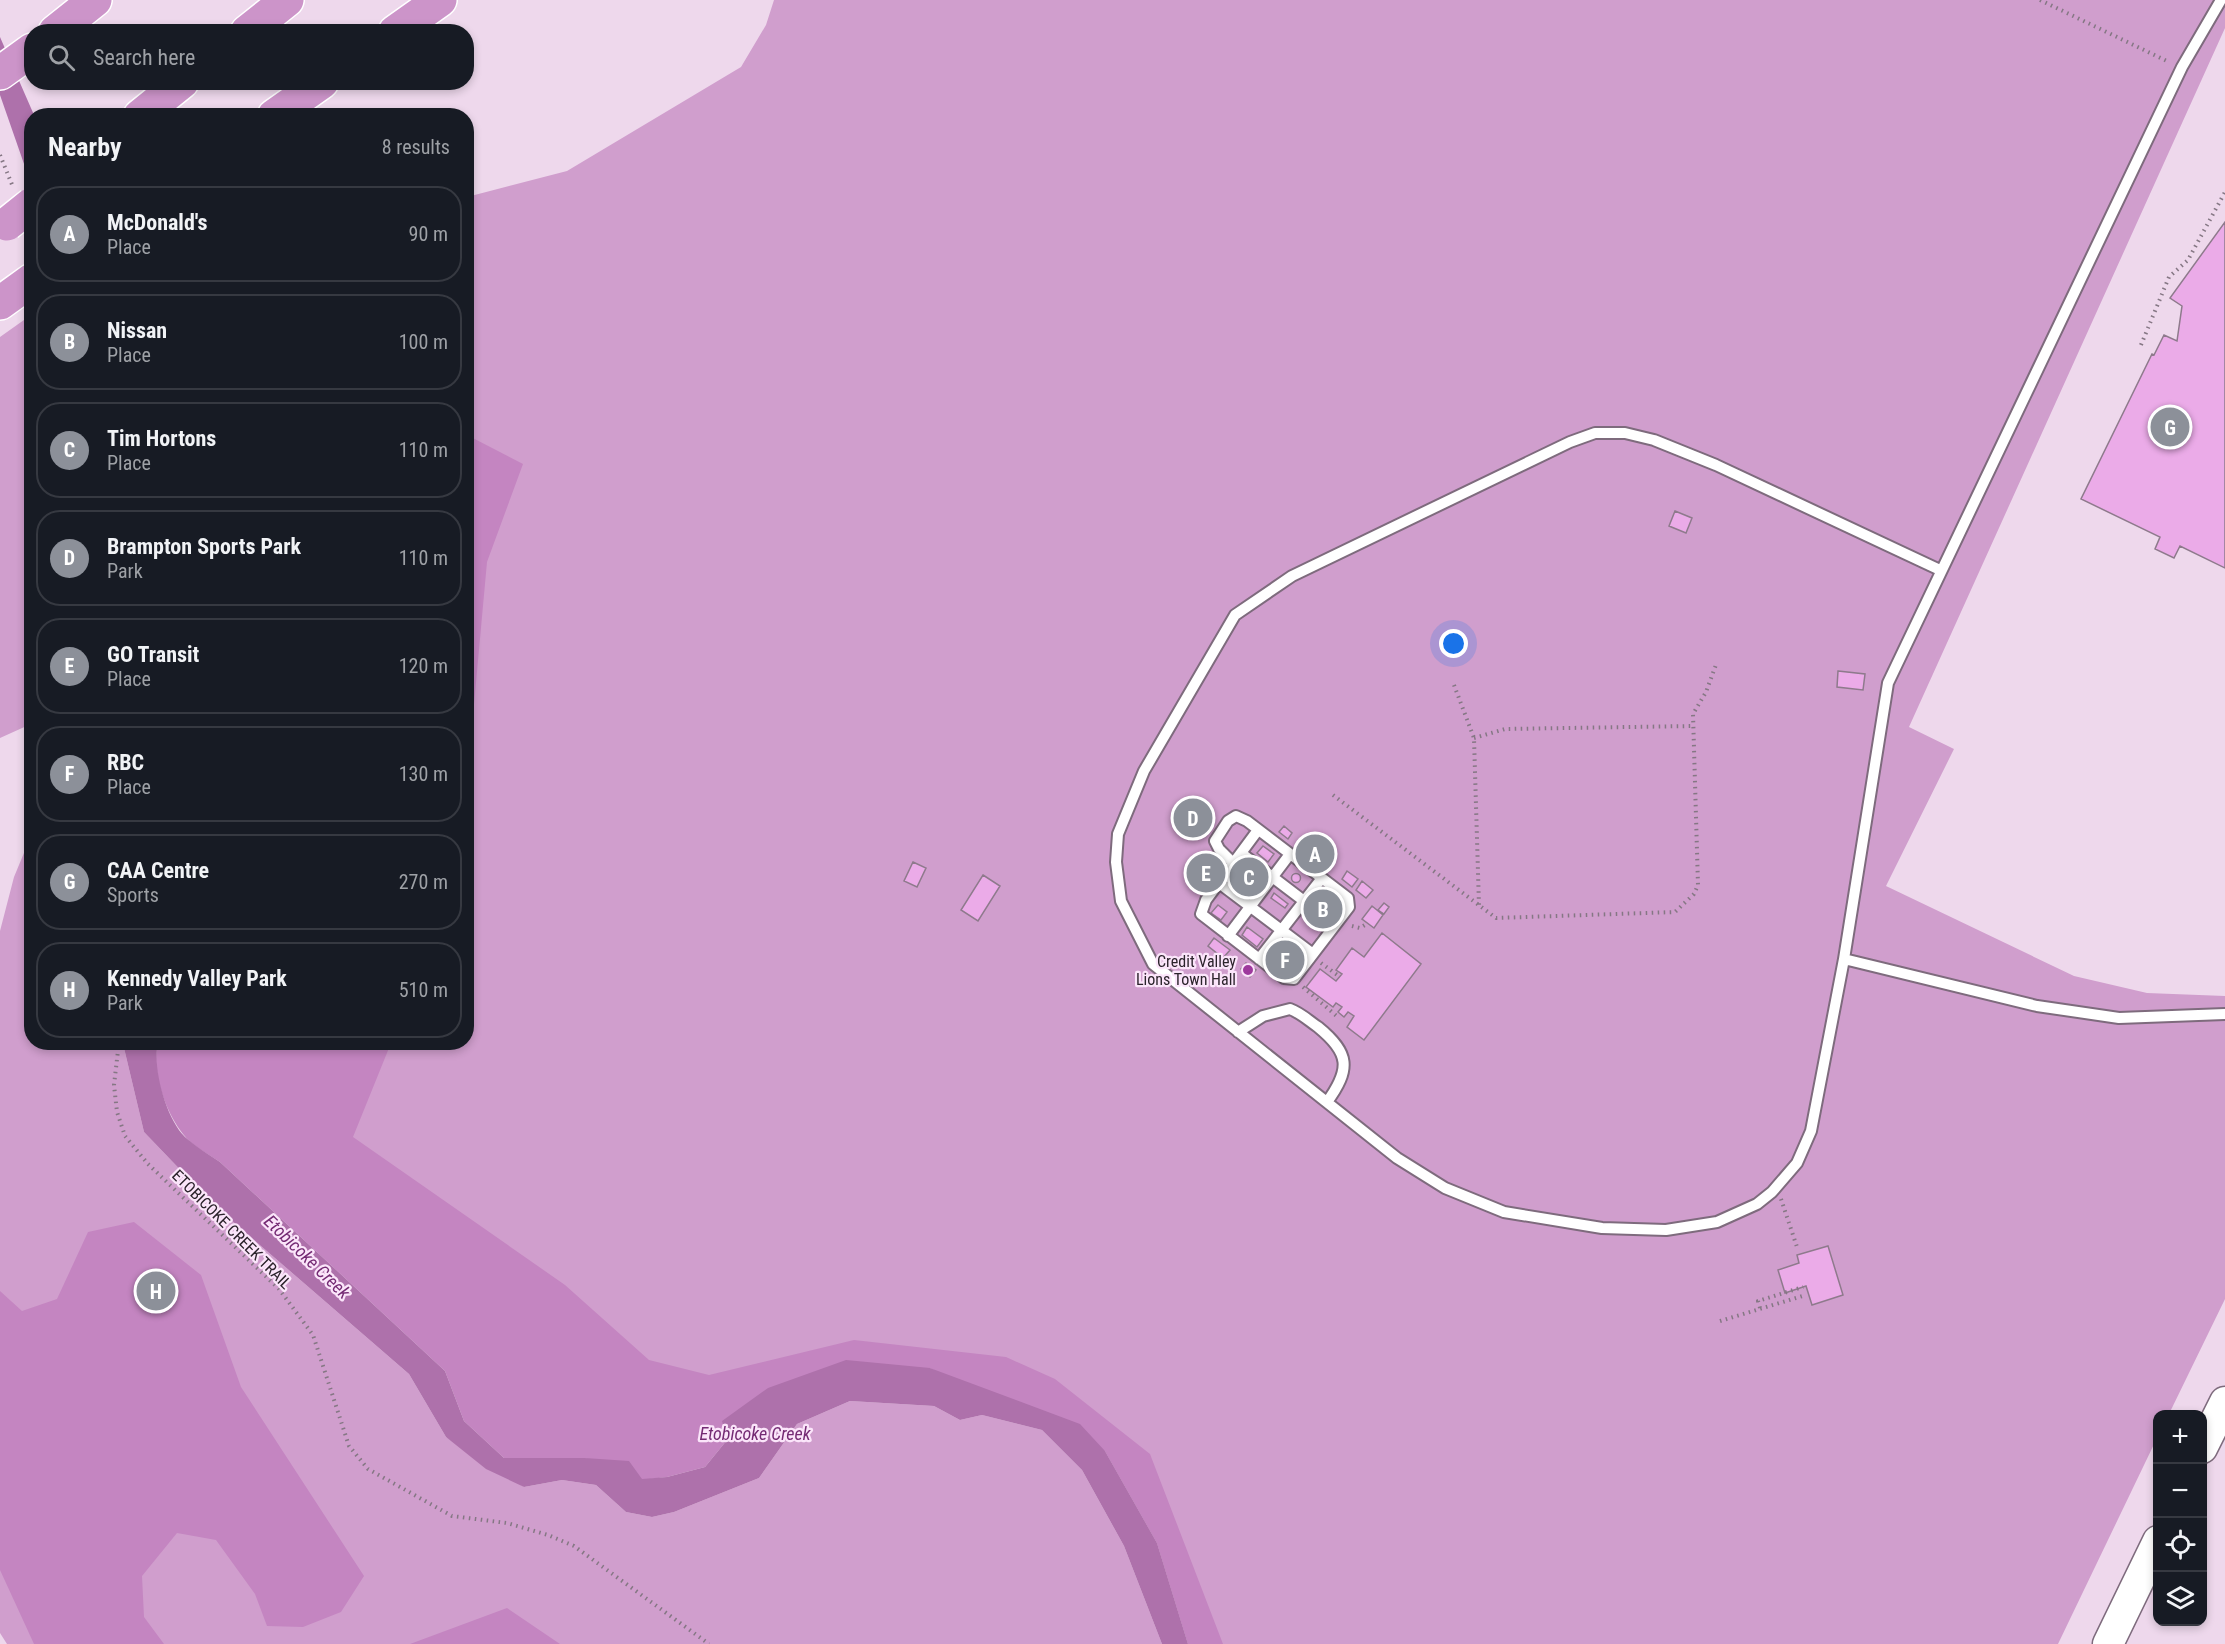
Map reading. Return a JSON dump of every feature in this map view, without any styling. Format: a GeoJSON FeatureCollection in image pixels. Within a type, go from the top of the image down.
{"type":"FeatureCollection","features":[{"type":"Feature","properties":{"kind":"highway"},"geometry":{"type":"LineString","coordinates":[[65,24],[95,0]]}},
{"type":"Feature","properties":{"kind":"highway"},"geometry":{"type":"LineString","coordinates":[[257,24],[287,0]]}},
{"type":"Feature","properties":{"kind":"highway"},"geometry":{"type":"LineString","coordinates":[[406,24],[440,0]]}},
{"type":"Feature","properties":{"kind":"highway"},"geometry":{"type":"LineString","coordinates":[[0,73],[24,56]]}},
{"type":"Feature","properties":{"kind":"highway"},"geometry":{"type":"LineString","coordinates":[[150,108],[172,90]]}},
{"type":"Feature","properties":{"kind":"highway"},"geometry":{"type":"LineString","coordinates":[[285,108],[311,90]]}},
{"type":"Feature","properties":{"kind":"highway"},"geometry":{"type":"LineString","coordinates":[[0,303],[24,286]]}},
{"type":"Feature","properties":{"kind":"main road"},"geometry":{"type":"LineString","coordinates":[[2207,1438],[2225,1402]]}},
{"type":"Feature","properties":{"kind":"main road"},"geometry":{"type":"LineString","coordinates":[[2108,1644],[2153,1549]]}},
{"type":"Feature","properties":{"kind":"lane"},"geometry":{"type":"LineString","coordinates":[[1940,570],[1716,465],[1654,440],[1625,433],[1594,433],[1570,442],[1292,576],[1235,615],[1144,771],[1118,834],[1116,862],[1120,901],[1153,964],[1397,1158],[1445,1188],[1504,1212],[1602,1228],[1698,1227],[1740,1213],[1757,1204],[1777,1187],[1797,1163],[1811,1131],[1844,959],[1888,683],[2182,67],[2221,0]]}},
{"type":"Feature","properties":{"kind":"lane"},"geometry":{"type":"LineString","coordinates":[[1233,863],[1216,844],[1216,838],[1228,821],[1239,817],[1258,830],[1346,896],[1350,904],[1316,958],[1290,980],[1204,918],[1201,911],[1258,830]]}},
{"type":"Feature","properties":{"kind":"lane"},"geometry":{"type":"LineString","coordinates":[[1240,853],[1304,901]]}},
{"type":"Feature","properties":{"kind":"lane"},"geometry":{"type":"LineString","coordinates":[[1228,936],[1290,854]]}},
{"type":"Feature","properties":{"kind":"lane"},"geometry":{"type":"LineString","coordinates":[[1259,959],[1322,878]]}},
{"type":"Feature","properties":{"kind":"lane"},"geometry":{"type":"LineString","coordinates":[[1219,883],[1316,958]]}},
{"type":"Feature","properties":{"kind":"lane"},"geometry":{"type":"LineString","coordinates":[[1844,959],[2037,1006],[2119,1018],[2225,1014]]}},
{"type":"Feature","properties":{"kind":"lane"},"geometry":{"type":"LineString","coordinates":[[1238,1032],[1263,1016],[1290,1009],[1333,1039],[1340,1048],[1344,1066],[1339,1085],[1327,1102]]}},
{"type":"Feature","properties":{"kind":"path"},"geometry":{"type":"LineString","coordinates":[[2040,0],[2182,67]]}},
{"type":"Feature","properties":{"kind":"path"},"geometry":{"type":"LineString","coordinates":[[2141,345],[2169,277],[2188,260],[2225,192]]}},
{"type":"Feature","properties":{"kind":"path"},"geometry":{"type":"LineString","coordinates":[[1333,795],[1479,907],[1500,919],[1664,914],[1683,907],[1694,894],[1698,880],[1693,726],[1695,708],[1706,692],[1717,662]]}},
{"type":"Feature","properties":{"kind":"path"},"geometry":{"type":"LineString","coordinates":[[1454,685],[1474,738],[1479,907]]}},
{"type":"Feature","properties":{"kind":"path"},"geometry":{"type":"LineString","coordinates":[[1474,738],[1505,729],[1693,726]]}},
{"type":"Feature","properties":{"kind":"path"},"geometry":{"type":"LineString","coordinates":[[1348,924],[1356,928],[1368,923]]}},
{"type":"Feature","properties":{"kind":"path"},"geometry":{"type":"LineString","coordinates":[[1316,958],[1340,977]]}},
{"type":"Feature","properties":{"kind":"path"},"geometry":{"type":"LineString","coordinates":[[1302,986],[1340,1016],[1334,1025]]}},
{"type":"Feature","properties":{"kind":"path","name":"ETOBICOKE CREEK TRAIL"},"geometry":{"type":"LineString","coordinates":[[118,1050],[114,1085],[117,1112],[124,1136],[148,1164],[279,1289],[313,1335],[349,1446],[359,1460],[368,1469],[452,1516],[507,1523],[548,1534],[574,1546],[710,1644]]}},
{"type":"Feature","properties":{"kind":"path"},"geometry":{"type":"LineString","coordinates":[[1777,1187],[1798,1250]]}},
{"type":"Feature","properties":{"kind":"path"},"geometry":{"type":"LineString","coordinates":[[1760,1308],[1758,1301],[1803,1287]]}},
{"type":"Feature","properties":{"kind":"path"},"geometry":{"type":"LineString","coordinates":[[1720,1320],[1806,1294]]}},
{"type":"Feature","properties":{"kind":"shaded area"},"geometry":{"type":"Polygon","coordinates":[[[774,0],[2225,0],[2225,28],[1909,727],[1954,749],[1886,886],[2074,976],[2147,993],[2225,996],[2225,1299],[2171,1410],[2153,1410],[2153,1446],[2058,1644],[1188,1644],[1157,1543],[1105,1451],[929,1368],[722,1421],[170,1050],[474,1050],[474,195],[567,171],[741,67],[766,25],[774,0]]]}},
{"type":"Feature","properties":{"kind":"shaded area"},"geometry":{"type":"Polygon","coordinates":[[[24,320],[24,727],[0,738],[0,337],[24,320]]]}},
{"type":"Feature","properties":{"kind":"shaded area"},"geometry":{"type":"Polygon","coordinates":[[[474,439],[523,464],[487,562],[474,704],[474,439]]]}},
{"type":"Feature","properties":{"kind":"shaded area"},"geometry":{"type":"Polygon","coordinates":[[[24,853],[24,1050],[124,1050],[144,1132],[216,1207],[409,1374],[446,1437],[524,1487],[562,1480],[596,1485],[626,1512],[652,1517],[674,1512],[759,1478],[797,1424],[850,1401],[934,1406],[960,1420],[982,1415],[1042,1430],[1082,1470],[1124,1546],[1162,1644],[7,1644],[0,1633],[0,931],[14,877],[24,853]]]}},
{"type":"Feature","properties":{"kind":"shaded area"},"geometry":{"type":"Polygon","coordinates":[[[157,1050],[388,1050],[353,1137],[565,1285],[649,1360],[709,1375],[854,1340],[1006,1357],[1055,1379],[1150,1454],[1223,1644],[1188,1644],[1157,1543],[1105,1451],[930,1368],[727,1440],[705,1467],[667,1477],[642,1480],[585,1458],[504,1458],[464,1421],[445,1371],[220,1162],[186,1138],[176,1125],[165,1102],[158,1078],[157,1050]]]}},
{"type":"Feature","properties":{"kind":"shaded area"},"geometry":{"type":"Polygon","coordinates":[[[134,1222],[201,1275],[241,1387],[364,1576],[341,1612],[303,1627],[267,1626],[255,1594],[216,1540],[177,1533],[142,1576],[144,1617],[164,1644],[34,1644],[0,1570],[0,1291],[22,1311],[57,1299],[88,1232],[134,1222]]]}},
{"type":"Feature","properties":{"kind":"shaded area"},"geometry":{"type":"Polygon","coordinates":[[[507,1608],[560,1644],[410,1644],[507,1608]]]}},
{"type":"Feature","properties":{"kind":"water"},"geometry":{"type":"Polygon","coordinates":[[[0,37],[31,108],[24,108],[24,164],[0,95],[0,37]]]}},
{"type":"Feature","properties":{"kind":"water","name":"Etobicoke Creek"},"geometry":{"type":"Polygon","coordinates":[[[124,1050],[157,1050],[157,1065],[162,1092],[178,1129],[185,1137],[220,1162],[445,1371],[464,1421],[504,1458],[585,1458],[629,1461],[642,1479],[667,1477],[705,1467],[727,1440],[722,1421],[768,1388],[846,1360],[930,1368],[1080,1424],[1105,1451],[1157,1543],[1188,1644],[1162,1644],[1124,1546],[1082,1470],[1042,1430],[982,1415],[960,1420],[934,1406],[850,1401],[797,1424],[759,1478],[674,1512],[652,1517],[626,1512],[596,1485],[562,1480],[524,1487],[486,1469],[446,1437],[409,1374],[216,1207],[144,1132],[124,1050]]]}},
{"type":"Feature","properties":{"kind":"building"},"geometry":{"type":"Polygon","coordinates":[[[2225,222],[2225,568],[2180,546],[2174,558],[2155,549],[2160,537],[2081,499],[2152,354],[2154,355],[2164,335],[2177,341],[2182,306],[2170,298],[2225,222]]]}},
{"type":"Feature","properties":{"kind":"building"},"geometry":{"type":"Polygon","coordinates":[[[1675,511],[1692,518],[1686,533],[1669,526],[1675,511]]]}},
{"type":"Feature","properties":{"kind":"building"},"geometry":{"type":"Polygon","coordinates":[[[1838,671],[1865,674],[1863,690],[1837,687],[1838,671]]]}},
{"type":"Feature","properties":{"kind":"building"},"geometry":{"type":"Polygon","coordinates":[[[1284,826],[1292,833],[1288,839],[1279,832],[1284,826]]]}},
{"type":"Feature","properties":{"kind":"building"},"geometry":{"type":"Polygon","coordinates":[[[1263,846],[1274,854],[1268,862],[1257,853],[1263,846]]]}},
{"type":"Feature","properties":{"kind":"building"},"geometry":{"type":"Polygon","coordinates":[[[1310,846],[1324,856],[1319,863],[1305,852],[1310,846]]]}},
{"type":"Feature","properties":{"kind":"building"},"geometry":{"type":"Polygon","coordinates":[[[913,862],[926,868],[917,887],[904,881],[913,862]]]}},
{"type":"Feature","properties":{"kind":"building"},"geometry":{"type":"Polygon","coordinates":[[[1208,864],[1214,868],[1202,882],[1197,878],[1208,864]]]}},
{"type":"Feature","properties":{"kind":"building"},"geometry":{"type":"Polygon","coordinates":[[[1243,869],[1257,880],[1254,883],[1242,875],[1243,869]]]}},
{"type":"Feature","properties":{"kind":"building"},"geometry":{"type":"Polygon","coordinates":[[[1347,871],[1358,879],[1352,887],[1342,879],[1347,871]]]}},
{"type":"Feature","properties":{"kind":"building"},"geometry":{"type":"Polygon","coordinates":[[[1296,874],[1300,878],[1296,882],[1292,878],[1296,874]]]}},
{"type":"Feature","properties":{"kind":"building"},"geometry":{"type":"Polygon","coordinates":[[[983,875],[1000,886],[978,921],[961,910],[983,875]]]}},
{"type":"Feature","properties":{"kind":"building"},"geometry":{"type":"Polygon","coordinates":[[[1362,881],[1373,890],[1366,898],[1356,890],[1362,881]]]}},
{"type":"Feature","properties":{"kind":"building"},"geometry":{"type":"Polygon","coordinates":[[[1274,893],[1288,904],[1285,908],[1271,898],[1274,893]]]}},
{"type":"Feature","properties":{"kind":"building"},"geometry":{"type":"Polygon","coordinates":[[[1326,895],[1335,902],[1335,906],[1316,926],[1308,919],[1322,896],[1326,895]]]}},
{"type":"Feature","properties":{"kind":"building"},"geometry":{"type":"Polygon","coordinates":[[[1384,903],[1389,907],[1384,914],[1378,910],[1384,903]]]}},
{"type":"Feature","properties":{"kind":"building"},"geometry":{"type":"Polygon","coordinates":[[[1218,905],[1227,912],[1221,920],[1211,913],[1218,905]]]}},
{"type":"Feature","properties":{"kind":"building"},"geometry":{"type":"Polygon","coordinates":[[[1372,906],[1383,915],[1374,928],[1362,919],[1372,906]]]}},
{"type":"Feature","properties":{"kind":"building"},"geometry":{"type":"Polygon","coordinates":[[[1247,927],[1263,939],[1257,947],[1242,935],[1247,927]]]}},
{"type":"Feature","properties":{"kind":"building"},"geometry":{"type":"Polygon","coordinates":[[[1382,933],[1421,964],[1364,1040],[1347,1027],[1354,1016],[1348,1012],[1344,1017],[1338,1012],[1342,1007],[1336,1003],[1333,1007],[1306,987],[1320,969],[1336,981],[1342,974],[1336,970],[1352,948],[1364,957],[1382,933]]]}},
{"type":"Feature","properties":{"kind":"building"},"geometry":{"type":"Polygon","coordinates":[[[1214,938],[1230,950],[1223,958],[1208,946],[1214,938]]]}},
{"type":"Feature","properties":{"kind":"building"},"geometry":{"type":"Polygon","coordinates":[[[1282,953],[1290,959],[1287,967],[1279,961],[1282,953]]]}},
{"type":"Feature","properties":{"kind":"building","name":"Credit Valley Lions Town Hall"},"geometry":{"type":"Polygon","coordinates":[[[1246,963],[1256,970],[1250,977],[1241,969],[1246,963]]]}},
{"type":"Feature","properties":{"kind":"building"},"geometry":{"type":"Polygon","coordinates":[[[1828,1246],[1843,1295],[1812,1305],[1806,1286],[1785,1293],[1778,1270],[1799,1263],[1797,1255],[1828,1246]]]}},
{"type":"Feature","properties":{"kind":"place","name":"CAA Centre"},"geometry":{"type":"Point","coordinates":[2170,427]}},
{"type":"Feature","properties":{"kind":"place","name":"Brampton Sports Park"},"geometry":{"type":"Point","coordinates":[1193,818]}},
{"type":"Feature","properties":{"kind":"place","name":"McDonald's"},"geometry":{"type":"Point","coordinates":[1315,854]}},
{"type":"Feature","properties":{"kind":"place","name":"GO Transit"},"geometry":{"type":"Point","coordinates":[1206,873]}},
{"type":"Feature","properties":{"kind":"place","name":"Tim Hortons"},"geometry":{"type":"Point","coordinates":[1249,877]}},
{"type":"Feature","properties":{"kind":"place","name":"Nissan"},"geometry":{"type":"Point","coordinates":[1323,909]}},
{"type":"Feature","properties":{"kind":"place","name":"RBC"},"geometry":{"type":"Point","coordinates":[1285,960]}},
{"type":"Feature","properties":{"kind":"place","name":"Credit Valley Lions Town Hall"},"geometry":{"type":"Point","coordinates":[1248,970]}},
{"type":"Feature","properties":{"kind":"place","name":"Kennedy Valley Park"},"geometry":{"type":"Point","coordinates":[156,1291]}}]}
